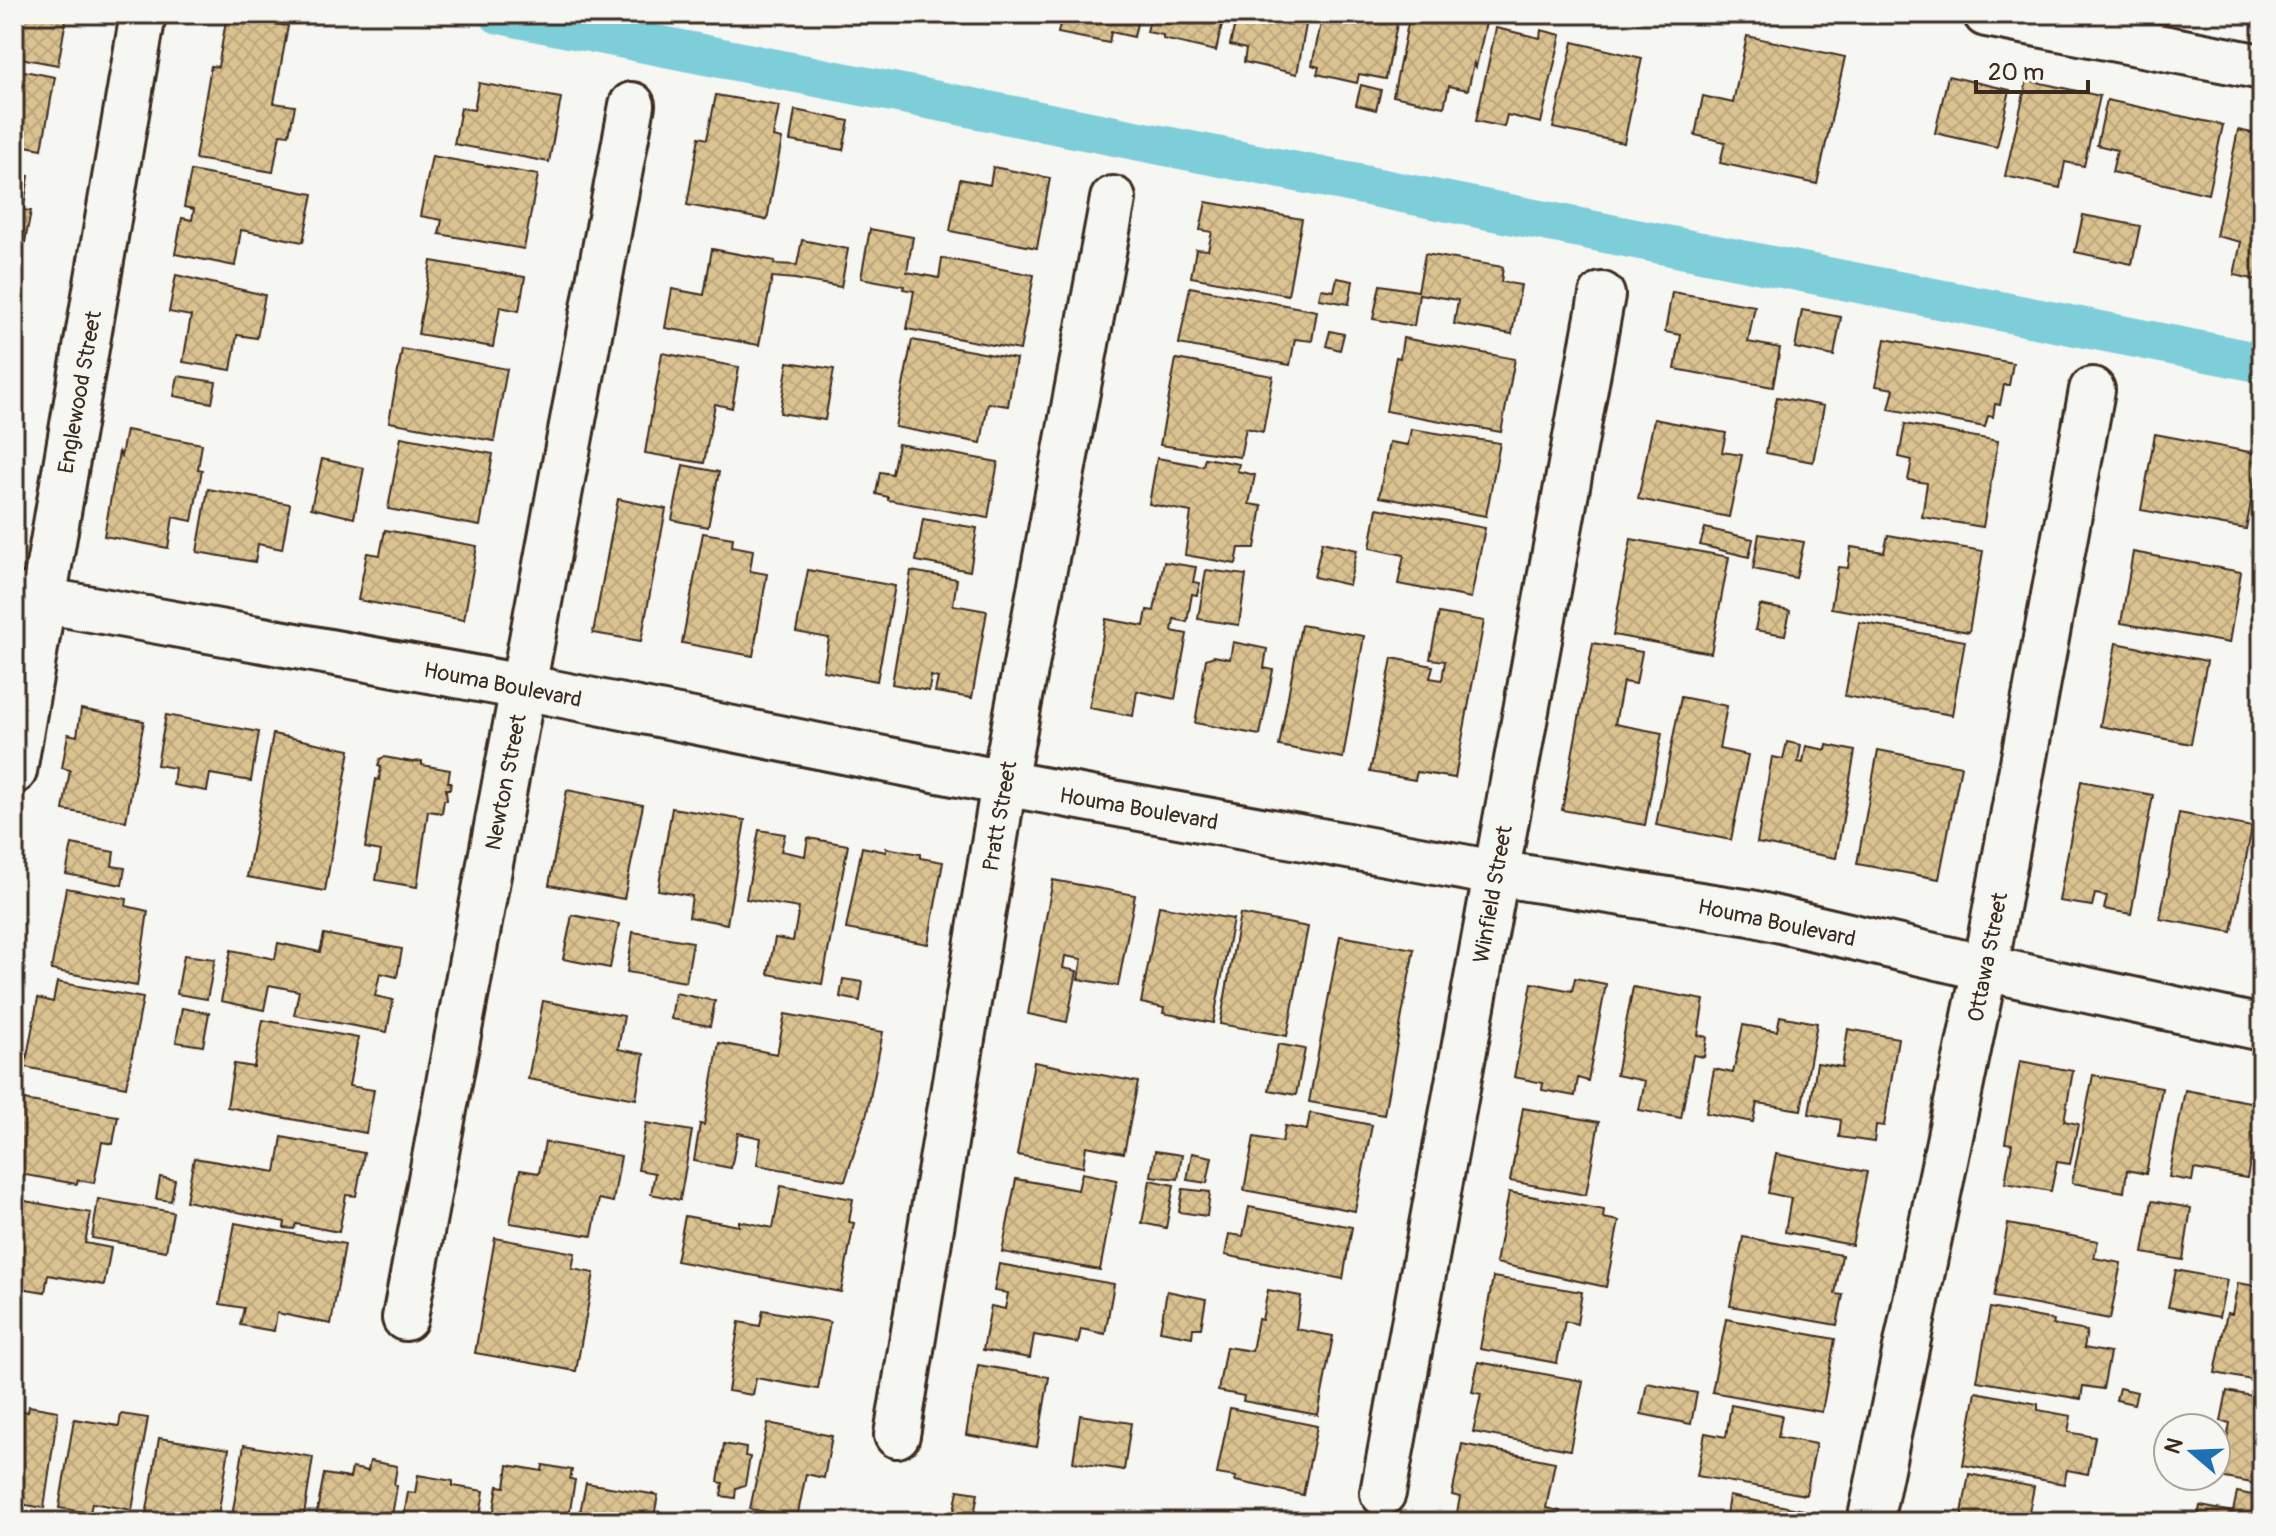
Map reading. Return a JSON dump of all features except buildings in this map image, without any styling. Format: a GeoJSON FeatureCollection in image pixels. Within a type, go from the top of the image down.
{"type":"FeatureCollection","features":[{"type":"Feature","properties":{"kind":"street","name":"Englewood Street"},"geometry":{"type":"LineString","coordinates":[[14,771],[29,598],[143,14]]}},
{"type":"Feature","properties":{"kind":"street"},"geometry":{"type":"LineString","coordinates":[[1986,14],[2262,67]]}},
{"type":"Feature","properties":{"kind":"street","name":"Newton Street"},"geometry":{"type":"LineString","coordinates":[[405,1318],[632,105]]}},
{"type":"Feature","properties":{"kind":"street","name":"Pratt Street"},"geometry":{"type":"LineString","coordinates":[[897,1435],[1004,783],[1113,199]]}},
{"type":"Feature","properties":{"kind":"street","name":"Winfield Street"},"geometry":{"type":"LineString","coordinates":[[1383,1493],[1602,295]]}},
{"type":"Feature","properties":{"kind":"street","name":"Ottawa Street"},"geometry":{"type":"LineString","coordinates":[[1870,1522],[1985,968],[2092,390]]}},
{"type":"Feature","properties":{"kind":"street","name":"Houma Boulevard"},"geometry":{"type":"LineString","coordinates":[[29,598],[523,687],[1004,783],[1495,873],[1751,913],[2262,1028]]}},
{"type":"Feature","properties":{"kind":"waterway"},"geometry":{"type":"LineString","coordinates":[[499,14],[2262,363]]}}]}
